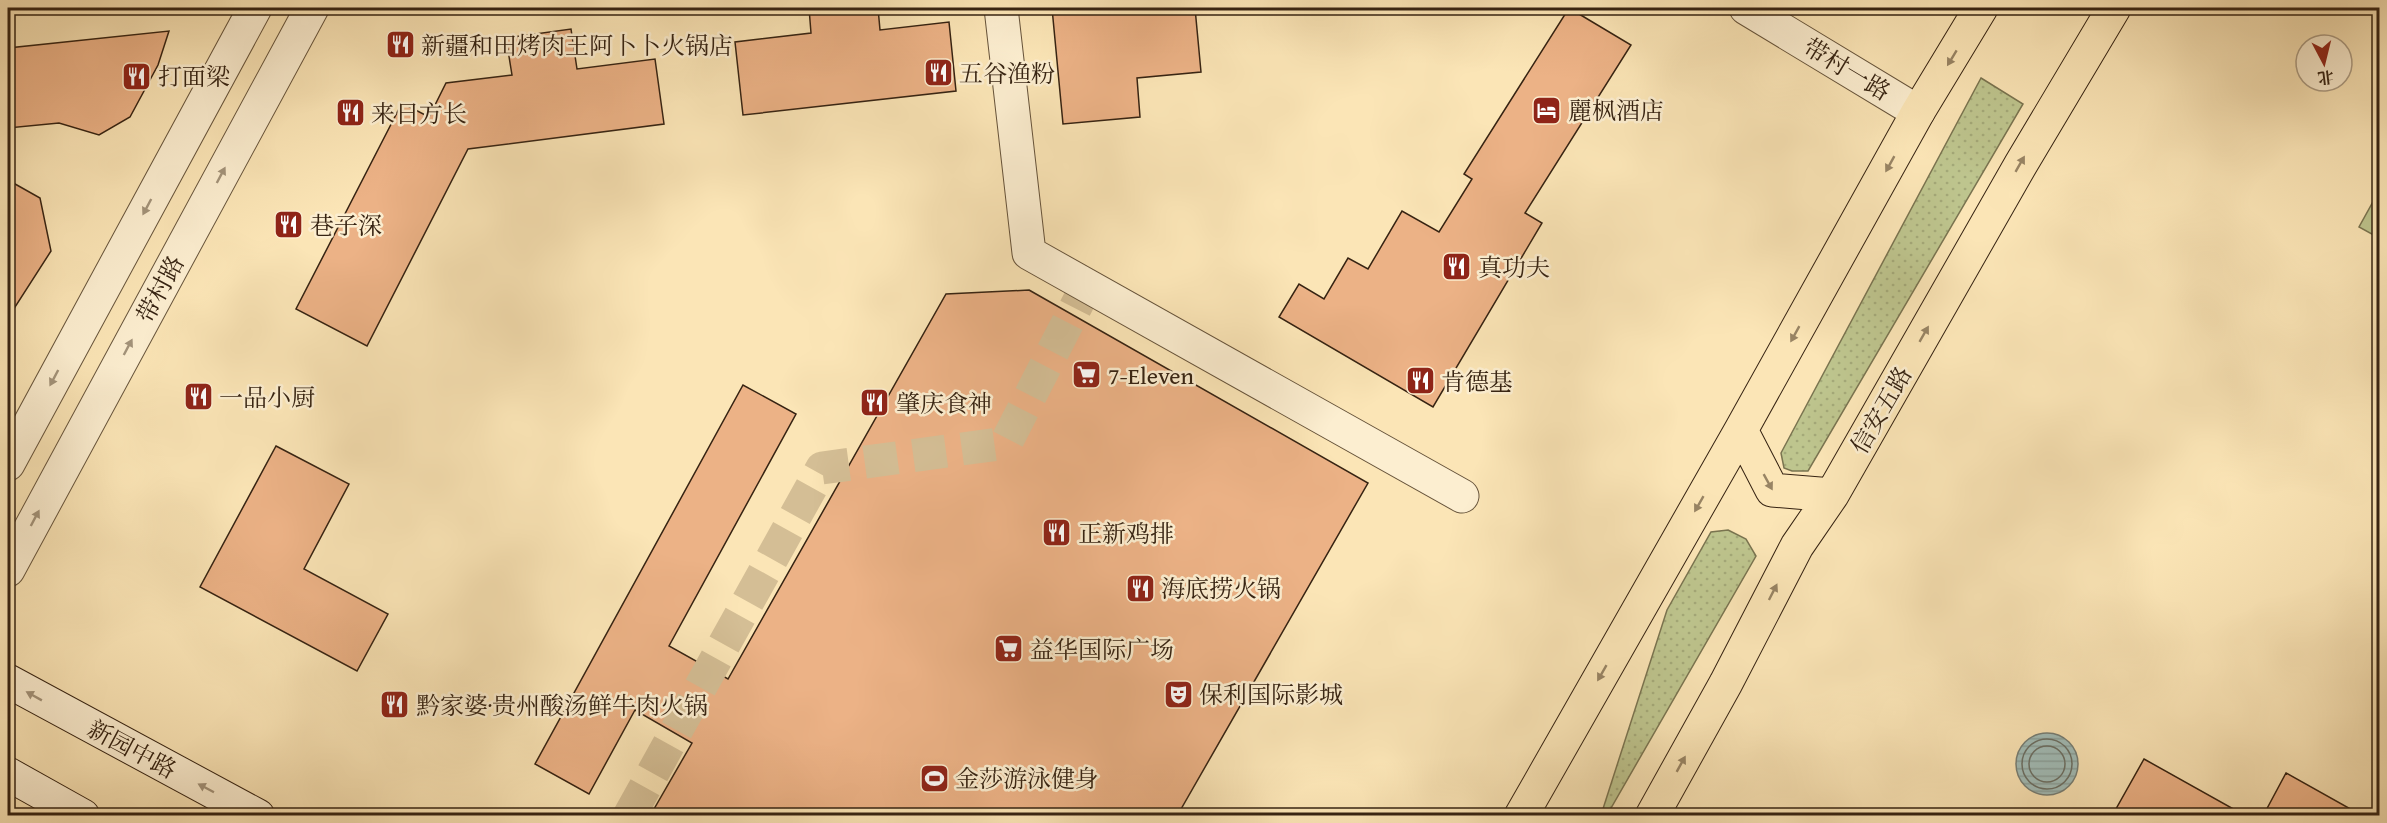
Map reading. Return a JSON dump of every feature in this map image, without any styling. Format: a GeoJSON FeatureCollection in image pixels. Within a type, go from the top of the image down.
{"type":"FeatureCollection","features":[{"type":"Feature","properties":{"kind":"main road"},"geometry":{"type":"LineString","coordinates":[[1521,816],[1741,430],[1918,112],[1982,8]]}},
{"type":"Feature","properties":{"kind":"main road","name":"信安五路"},"geometry":{"type":"LineString","coordinates":[[1652,816],[1726,683],[1797,546],[1833,495],[2020,164],[2114,8]]}},
{"type":"Feature","properties":{"kind":"main road"},"geometry":{"type":"LineString","coordinates":[[1741,430],[1772,490],[1833,495]]}},
{"type":"Feature","properties":{"kind":"street"},"geometry":{"type":"LineString","coordinates":[[8,464],[255,8]]}},
{"type":"Feature","properties":{"kind":"street","name":"带村路"},"geometry":{"type":"LineString","coordinates":[[8,570],[312,8]]}},
{"type":"Feature","properties":{"kind":"street"},"geometry":{"type":"LineString","coordinates":[[1001,8],[1029,253],[1462,496]]}},
{"type":"Feature","properties":{"kind":"street","name":"带村一路"},"geometry":{"type":"LineString","coordinates":[[1746,8],[1918,112]]}},
{"type":"Feature","properties":{"kind":"street","name":"新园中路"},"geometry":{"type":"LineString","coordinates":[[8,681],[258,816]]}},
{"type":"Feature","properties":{"kind":"street"},"geometry":{"type":"LineString","coordinates":[[8,774],[84,816]]}},
{"type":"Feature","properties":{"kind":"green space"},"geometry":{"type":"Polygon","coordinates":[[[1981,78],[2023,104],[1808,471],[1792,471],[1784,468],[1781,453],[1981,78]]]}},
{"type":"Feature","properties":{"kind":"green space"},"geometry":{"type":"Polygon","coordinates":[[[2379,191],[2379,238],[2359,227],[2379,191]]]}},
{"type":"Feature","properties":{"kind":"green space"},"geometry":{"type":"Polygon","coordinates":[[[1728,530],[1746,539],[1756,556],[1607,815],[1601,815],[1667,610],[1711,532],[1728,530]]]}},
{"type":"Feature","properties":{"kind":"water"},"geometry":{"type":"Polygon","coordinates":[[[2041,733],[2053,733],[2069,742],[2076,752],[2078,764],[2076,776],[2069,786],[2053,795],[2041,795],[2030,790],[2021,781],[2016,770],[2016,758],[2021,747],[2030,738],[2041,733]]]}},
{"type":"Feature","properties":{"kind":"building"},"geometry":{"type":"Polygon","coordinates":[[[809,8],[878,8],[880,30],[949,22],[956,91],[743,115],[735,42],[811,33],[809,8]]]}},
{"type":"Feature","properties":{"kind":"building"},"geometry":{"type":"Polygon","coordinates":[[[1052,8],[1195,8],[1201,72],[1137,78],[1140,117],[1063,124],[1052,8]]]}},
{"type":"Feature","properties":{"kind":"building"},"geometry":{"type":"Polygon","coordinates":[[[1569,8],[1631,45],[1525,213],[1542,223],[1433,407],[1279,317],[1299,284],[1324,299],[1348,258],[1368,269],[1402,211],[1439,232],[1472,179],[1464,174],[1569,8]]]}},
{"type":"Feature","properties":{"kind":"building"},"geometry":{"type":"Polygon","coordinates":[[[571,29],[577,69],[655,59],[664,124],[468,149],[367,346],[296,309],[402,103],[429,117],[446,83],[512,75],[506,38],[571,29]]]}},
{"type":"Feature","properties":{"kind":"building"},"geometry":{"type":"Polygon","coordinates":[[[169,31],[158,65],[130,117],[99,135],[59,123],[8,128],[8,48],[169,31]]]}},
{"type":"Feature","properties":{"kind":"building"},"geometry":{"type":"Polygon","coordinates":[[[8,180],[40,198],[51,251],[8,318],[8,180]]]}},
{"type":"Feature","properties":{"kind":"building","name":"益华国际广场"},"geometry":{"type":"Polygon","coordinates":[[[1029,290],[1368,483],[1177,816],[650,816],[692,743],[635,710],[589,794],[535,764],[743,385],[796,414],[669,646],[728,679],[946,294],[1029,290]]]}},
{"type":"Feature","properties":{"kind":"building"},"geometry":{"type":"Polygon","coordinates":[[[276,446],[349,484],[304,569],[388,614],[357,671],[200,587],[276,446]]]}},
{"type":"Feature","properties":{"kind":"building"},"geometry":{"type":"Polygon","coordinates":[[[2144,759],[2246,816],[2112,816],[2144,759]]]}},
{"type":"Feature","properties":{"kind":"building"},"geometry":{"type":"Polygon","coordinates":[[[2286,773],[2363,816],[2263,816],[2286,773]]]}},
{"type":"Feature","properties":{"kind":"tunnel"},"geometry":{"type":"LineString","coordinates":[[629,816],[822,468],[1006,443],[1087,285]]}},
{"type":"Feature","properties":{"kind":"place","name":"新疆和田烤肉王阿卜卜火锅店"},"geometry":{"type":"Point","coordinates":[400,45]}},
{"type":"Feature","properties":{"kind":"place","name":"五谷渔粉"},"geometry":{"type":"Point","coordinates":[938,73]}},
{"type":"Feature","properties":{"kind":"place","name":"打面梁"},"geometry":{"type":"Point","coordinates":[137,76]}},
{"type":"Feature","properties":{"kind":"place","name":"麗枫酒店"},"geometry":{"type":"Point","coordinates":[1547,110]}},
{"type":"Feature","properties":{"kind":"place","name":"来日方长"},"geometry":{"type":"Point","coordinates":[350,113]}},
{"type":"Feature","properties":{"kind":"place","name":"巷子深"},"geometry":{"type":"Point","coordinates":[289,225]}},
{"type":"Feature","properties":{"kind":"place","name":"真功夫"},"geometry":{"type":"Point","coordinates":[1457,267]}},
{"type":"Feature","properties":{"kind":"place","name":"7-Eleven"},"geometry":{"type":"Point","coordinates":[1087,375]}},
{"type":"Feature","properties":{"kind":"place","name":"肯德基"},"geometry":{"type":"Point","coordinates":[1420,381]}},
{"type":"Feature","properties":{"kind":"place","name":"一品小厨"},"geometry":{"type":"Point","coordinates":[198,397]}},
{"type":"Feature","properties":{"kind":"place","name":"肇庆食神"},"geometry":{"type":"Point","coordinates":[875,403]}},
{"type":"Feature","properties":{"kind":"place","name":"正新鸡排"},"geometry":{"type":"Point","coordinates":[1057,533]}},
{"type":"Feature","properties":{"kind":"place","name":"海底捞火锅"},"geometry":{"type":"Point","coordinates":[1140,588]}},
{"type":"Feature","properties":{"kind":"place","name":"益华国际广场"},"geometry":{"type":"Point","coordinates":[1009,649]}},
{"type":"Feature","properties":{"kind":"place","name":"保利国际影城"},"geometry":{"type":"Point","coordinates":[1178,694]}},
{"type":"Feature","properties":{"kind":"place","name":"黔家婆·贵州酸汤鲜牛肉火锅"},"geometry":{"type":"Point","coordinates":[395,705]}},
{"type":"Feature","properties":{"kind":"place","name":"金莎游泳健身"},"geometry":{"type":"Point","coordinates":[934,778]}}]}
